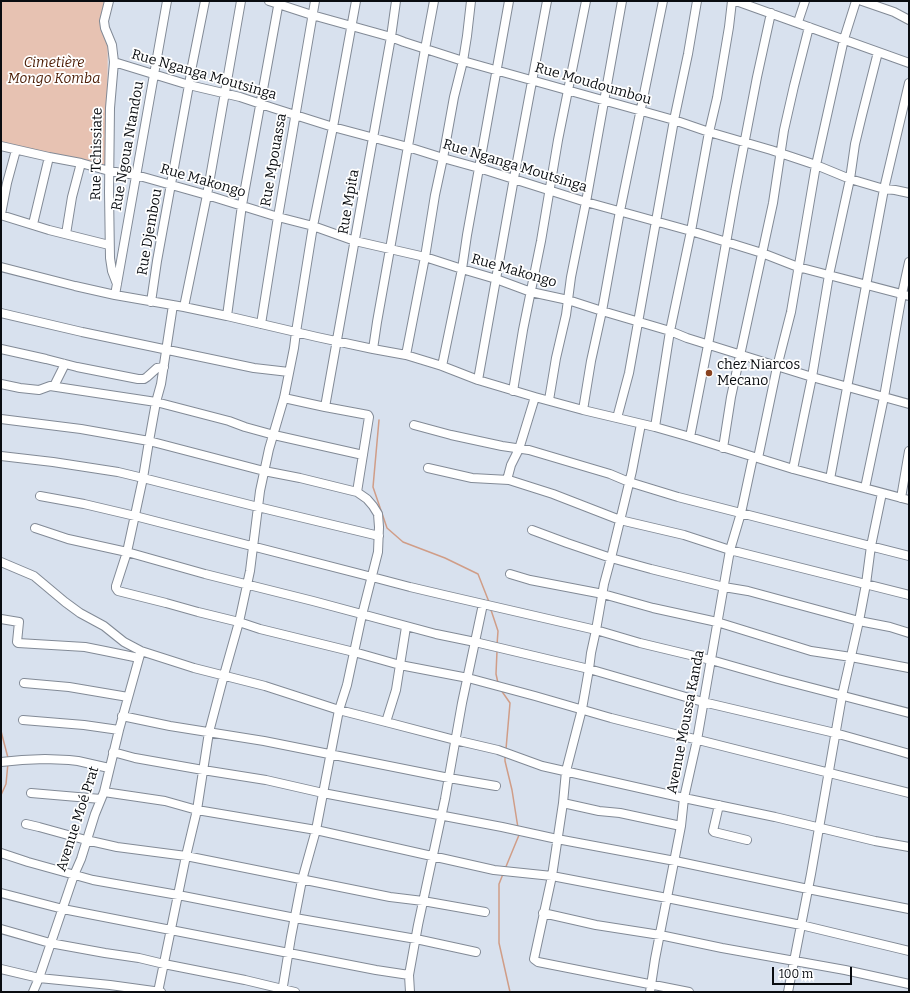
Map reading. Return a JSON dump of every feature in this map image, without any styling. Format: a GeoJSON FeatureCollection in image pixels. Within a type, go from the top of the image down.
{"type":"FeatureCollection","features":[{"type":"Feature","properties":{"kind":"street","name":"Rue Tchissiate"},"geometry":{"type":"LineString","coordinates":[[109,1],[104,21],[105,28],[112,45],[114,62],[110,108],[108,192],[110,258],[112,271],[117,284]]}},
{"type":"Feature","properties":{"kind":"street","name":"Rue Ngoua Ntandou"},"geometry":{"type":"LineString","coordinates":[[115,295],[167,1]]}},
{"type":"Feature","properties":{"kind":"street","name":"Rue Djembou"},"geometry":{"type":"LineString","coordinates":[[151,302],[190,85],[192,66],[205,1]]}},
{"type":"Feature","properties":{"kind":"street"},"geometry":{"type":"LineString","coordinates":[[184,307],[207,195],[241,1]]}},
{"type":"Feature","properties":{"kind":"street","name":"Rue Moudoumbou"},"geometry":{"type":"LineString","coordinates":[[268,1],[279,2],[312,15],[391,37],[463,61],[674,120],[781,153],[850,180],[884,189],[909,193]]}},
{"type":"Feature","properties":{"kind":"street","name":"Rue Mpouassa"},"geometry":{"type":"LineString","coordinates":[[260,324],[315,1]]}},
{"type":"Feature","properties":{"kind":"street"},"geometry":{"type":"LineString","coordinates":[[158,992],[196,810],[209,732],[239,622],[250,571],[264,471],[290,372],[313,226],[356,1]]}},
{"type":"Feature","properties":{"kind":"street","name":"Rue Mpita"},"geometry":{"type":"LineString","coordinates":[[325,407],[391,37],[396,1]]}},
{"type":"Feature","properties":{"kind":"street"},"geometry":{"type":"LineString","coordinates":[[373,349],[434,1]]}},
{"type":"Feature","properties":{"kind":"street"},"geometry":{"type":"LineString","coordinates":[[406,355],[454,97],[463,61],[471,1]]}},
{"type":"Feature","properties":{"kind":"street"},"geometry":{"type":"LineString","coordinates":[[442,366],[462,270],[509,1]]}},
{"type":"Feature","properties":{"kind":"street"},"geometry":{"type":"LineString","coordinates":[[478,380],[547,1]]}},
{"type":"Feature","properties":{"kind":"street"},"geometry":{"type":"LineString","coordinates":[[513,391],[523,330],[586,1]]}},
{"type":"Feature","properties":{"kind":"street"},"geometry":{"type":"LineString","coordinates":[[549,400],[556,358],[566,315],[571,277],[622,1]]}},
{"type":"Feature","properties":{"kind":"street"},"geometry":{"type":"LineString","coordinates":[[583,410],[620,211],[663,1]]}},
{"type":"Feature","properties":{"kind":"street"},"geometry":{"type":"LineString","coordinates":[[617,418],[629,372],[697,1]]}},
{"type":"Feature","properties":{"kind":"street"},"geometry":{"type":"LineString","coordinates":[[654,427],[670,331],[717,98],[728,35],[732,1]]}},
{"type":"Feature","properties":{"kind":"street"},"geometry":{"type":"LineString","coordinates":[[736,1],[757,4],[771,13],[909,63]]}},
{"type":"Feature","properties":{"kind":"street"},"geometry":{"type":"LineString","coordinates":[[798,22],[805,1]]}},
{"type":"Feature","properties":{"kind":"street","name":"Avenue Moussa Kanda"},"geometry":{"type":"LineString","coordinates":[[651,988],[681,826],[684,798],[697,740],[730,550],[741,513],[791,312],[816,166],[844,39],[856,1]]}},
{"type":"Feature","properties":{"kind":"street"},"geometry":{"type":"LineString","coordinates":[[862,1],[894,12],[909,20]]}},
{"type":"Feature","properties":{"kind":"street"},"geometry":{"type":"LineString","coordinates":[[227,316],[242,205],[279,2]]}},
{"type":"Feature","properties":{"kind":"street"},"geometry":{"type":"LineString","coordinates":[[690,437],[735,192],[771,13]]}},
{"type":"Feature","properties":{"kind":"street"},"geometry":{"type":"LineString","coordinates":[[723,448],[731,397],[773,203],[784,130],[809,26]]}},
{"type":"Feature","properties":{"kind":"street"},"geometry":{"type":"LineString","coordinates":[[793,469],[812,378],[829,275],[850,180],[855,144],[878,52]]}},
{"type":"Feature","properties":{"kind":"street","name":"Rue Nganga Moutsinga"},"geometry":{"type":"LineString","coordinates":[[114,62],[190,85],[240,97],[333,127],[408,147],[514,178],[586,202],[691,231],[762,253],[798,267],[905,295]]}},
{"type":"Feature","properties":{"kind":"street"},"geometry":{"type":"LineString","coordinates":[[830,479],[884,189],[909,83]]}},
{"type":"Feature","properties":{"kind":"street","name":"Rue Makongo"},"geometry":{"type":"LineString","coordinates":[[1,146],[81,163],[109,171],[136,175],[207,195],[313,226],[355,241],[425,257],[462,270],[496,279],[531,292],[568,300],[670,331],[708,345],[812,378],[909,404]]}},
{"type":"Feature","properties":{"kind":"street"},"geometry":{"type":"LineString","coordinates":[[16,150],[1,215],[49,230],[110,245]]}},
{"type":"Feature","properties":{"kind":"street"},"geometry":{"type":"LineString","coordinates":[[33,224],[49,157]]}},
{"type":"Feature","properties":{"kind":"street"},"geometry":{"type":"LineString","coordinates":[[66,234],[72,197],[81,163]]}},
{"type":"Feature","properties":{"kind":"street"},"geometry":{"type":"LineString","coordinates":[[865,488],[905,295],[909,262]]}},
{"type":"Feature","properties":{"kind":"street"},"geometry":{"type":"LineString","coordinates":[[1,267],[115,295],[184,307],[337,342],[406,355],[513,391],[654,427],[793,469],[909,500]]}},
{"type":"Feature","properties":{"kind":"street"},"geometry":{"type":"LineString","coordinates":[[173,305],[164,367],[156,402],[144,478],[116,586],[118,591],[400,665],[468,678],[612,718],[909,793]]}},
{"type":"Feature","properties":{"kind":"street"},"geometry":{"type":"LineString","coordinates":[[1,313],[82,332],[254,368],[290,372]]}},
{"type":"Feature","properties":{"kind":"street"},"geometry":{"type":"LineString","coordinates":[[1,349],[138,379],[144,379],[157,368],[164,367]]}},
{"type":"Feature","properties":{"kind":"street"},"geometry":{"type":"LineString","coordinates":[[54,386],[64,364]]}},
{"type":"Feature","properties":{"kind":"street"},"geometry":{"type":"LineString","coordinates":[[1,384],[39,390],[54,386],[156,402],[229,421],[274,435],[363,455]]}},
{"type":"Feature","properties":{"kind":"street"},"geometry":{"type":"LineString","coordinates":[[507,480],[511,465],[519,449],[535,397]]}},
{"type":"Feature","properties":{"kind":"street"},"geometry":{"type":"LineString","coordinates":[[284,398],[368,415],[369,417],[357,492]]}},
{"type":"Feature","properties":{"kind":"street"},"geometry":{"type":"LineString","coordinates":[[1,419],[149,441],[264,471],[357,492],[367,499],[378,514],[378,552],[339,710],[316,830],[302,880],[282,990]]}},
{"type":"Feature","properties":{"kind":"street"},"geometry":{"type":"LineString","coordinates":[[641,424],[629,482],[604,584],[582,709],[566,771],[563,804],[552,876],[534,959],[538,962],[651,988],[689,992]]}},
{"type":"Feature","properties":{"kind":"street"},"geometry":{"type":"LineString","coordinates":[[414,425],[458,437],[529,450],[610,474],[629,482],[678,497],[909,556]]}},
{"type":"Feature","properties":{"kind":"street"},"geometry":{"type":"LineString","coordinates":[[900,498],[909,451]]}},
{"type":"Feature","properties":{"kind":"street"},"geometry":{"type":"LineString","coordinates":[[1,456],[118,472],[258,508],[379,536]]}},
{"type":"Feature","properties":{"kind":"street"},"geometry":{"type":"LineString","coordinates":[[428,468],[472,478],[507,480],[553,494],[620,520],[684,535],[730,550],[909,596]]}},
{"type":"Feature","properties":{"kind":"street"},"geometry":{"type":"LineString","coordinates":[[788,992],[808,889],[835,733],[859,621],[871,546],[882,493]]}},
{"type":"Feature","properties":{"kind":"street"},"geometry":{"type":"LineString","coordinates":[[40,496],[84,504],[135,516],[410,587],[596,630],[909,713]]}},
{"type":"Feature","properties":{"kind":"street"},"geometry":{"type":"LineString","coordinates":[[35,528],[68,539],[126,552],[406,627],[589,669],[703,702],[835,733],[909,754]]}},
{"type":"Feature","properties":{"kind":"street"},"geometry":{"type":"LineString","coordinates":[[532,530],[611,558],[651,569],[724,587],[748,591],[909,633]]}},
{"type":"Feature","properties":{"kind":"street"},"geometry":{"type":"LineString","coordinates":[[1,562],[34,576],[65,602],[80,613],[104,626],[140,655]]}},
{"type":"Feature","properties":{"kind":"street"},"geometry":{"type":"LineString","coordinates":[[510,574],[530,580],[603,594],[653,608],[717,622],[811,651],[909,668]]}},
{"type":"Feature","properties":{"kind":"street"},"geometry":{"type":"LineString","coordinates":[[410,992],[409,975],[449,778],[462,702],[483,604]]}},
{"type":"Feature","properties":{"kind":"street"},"geometry":{"type":"LineString","coordinates":[[1,619],[19,622],[18,643],[85,648],[140,655],[266,686],[339,710],[498,750],[542,766],[875,841],[909,847]]}},
{"type":"Feature","properties":{"kind":"street"},"geometry":{"type":"LineString","coordinates":[[386,722],[396,690],[406,627]]}},
{"type":"Feature","properties":{"kind":"street","name":"Avenue Moé Prat"},"geometry":{"type":"LineString","coordinates":[[33,992],[40,978],[50,943],[81,859],[102,795],[122,716],[140,655]]}},
{"type":"Feature","properties":{"kind":"street"},"geometry":{"type":"LineString","coordinates":[[24,683],[69,687],[128,697]]}},
{"type":"Feature","properties":{"kind":"street"},"geometry":{"type":"LineString","coordinates":[[122,716],[170,726],[264,741],[496,786]]}},
{"type":"Feature","properties":{"kind":"street"},"geometry":{"type":"LineString","coordinates":[[23,720],[84,725],[119,730]]}},
{"type":"Feature","properties":{"kind":"street"},"geometry":{"type":"LineString","coordinates":[[113,752],[135,758],[266,780],[323,793],[674,861],[909,909]]}},
{"type":"Feature","properties":{"kind":"street"},"geometry":{"type":"LineString","coordinates":[[1,762],[22,760],[69,760],[109,768]]}},
{"type":"Feature","properties":{"kind":"street"},"geometry":{"type":"LineString","coordinates":[[31,793],[102,795],[165,801],[196,810],[316,830],[494,870],[552,876],[801,925],[909,951]]}},
{"type":"Feature","properties":{"kind":"street"},"geometry":{"type":"LineString","coordinates":[[563,804],[599,811],[620,813],[681,826]]}},
{"type":"Feature","properties":{"kind":"street"},"geometry":{"type":"LineString","coordinates":[[719,806],[713,831],[747,840]]}},
{"type":"Feature","properties":{"kind":"street"},"geometry":{"type":"LineString","coordinates":[[26,824],[116,847],[186,856],[390,897],[424,900],[485,912]]}},
{"type":"Feature","properties":{"kind":"street"},"geometry":{"type":"LineString","coordinates":[[1,853],[93,880],[416,939],[476,952]]}},
{"type":"Feature","properties":{"kind":"street"},"geometry":{"type":"LineString","coordinates":[[1,893],[63,909],[376,970],[409,975]]}},
{"type":"Feature","properties":{"kind":"street"},"geometry":{"type":"LineString","coordinates":[[543,913],[596,925],[660,935],[722,948],[845,970],[909,984]]}},
{"type":"Feature","properties":{"kind":"street"},"geometry":{"type":"LineString","coordinates":[[1,929],[50,943],[139,958],[295,992]]}},
{"type":"Feature","properties":{"kind":"street"},"geometry":{"type":"LineString","coordinates":[[1,969],[40,978],[162,992]]}},
{"type":"Feature","properties":{"kind":"green space","name":"Cimetière Mongo Komba"},"geometry":{"type":"Polygon","coordinates":[[[1,1],[108,1],[107,166],[1,142],[1,1]]]}},
{"type":"Feature","properties":{"kind":"waterway"},"geometry":{"type":"LineString","coordinates":[[379,420],[373,487],[387,528],[403,542],[445,558],[478,574],[489,602]]}},
{"type":"Feature","properties":{"kind":"waterway"},"geometry":{"type":"LineString","coordinates":[[491,610],[498,631],[497,645]]}},
{"type":"Feature","properties":{"kind":"waterway"},"geometry":{"type":"LineString","coordinates":[[497,651],[496,674],[498,683]]}},
{"type":"Feature","properties":{"kind":"waterway"},"geometry":{"type":"LineString","coordinates":[[501,690],[510,703],[506,749]]}},
{"type":"Feature","properties":{"kind":"waterway"},"geometry":{"type":"LineString","coordinates":[[1,731],[8,758]]}},
{"type":"Feature","properties":{"kind":"waterway"},"geometry":{"type":"LineString","coordinates":[[505,755],[518,828]]}},
{"type":"Feature","properties":{"kind":"waterway"},"geometry":{"type":"LineString","coordinates":[[1,795],[6,784],[8,763]]}},
{"type":"Feature","properties":{"kind":"waterway"},"geometry":{"type":"LineString","coordinates":[[505,869],[519,834]]}},
{"type":"Feature","properties":{"kind":"waterway"},"geometry":{"type":"LineString","coordinates":[[503,874],[499,884],[499,943],[510,992]]}},
{"type":"Feature","properties":{"kind":"place","name":"chez Niarcos Mecano"},"geometry":{"type":"Point","coordinates":[709,373]}}]}
